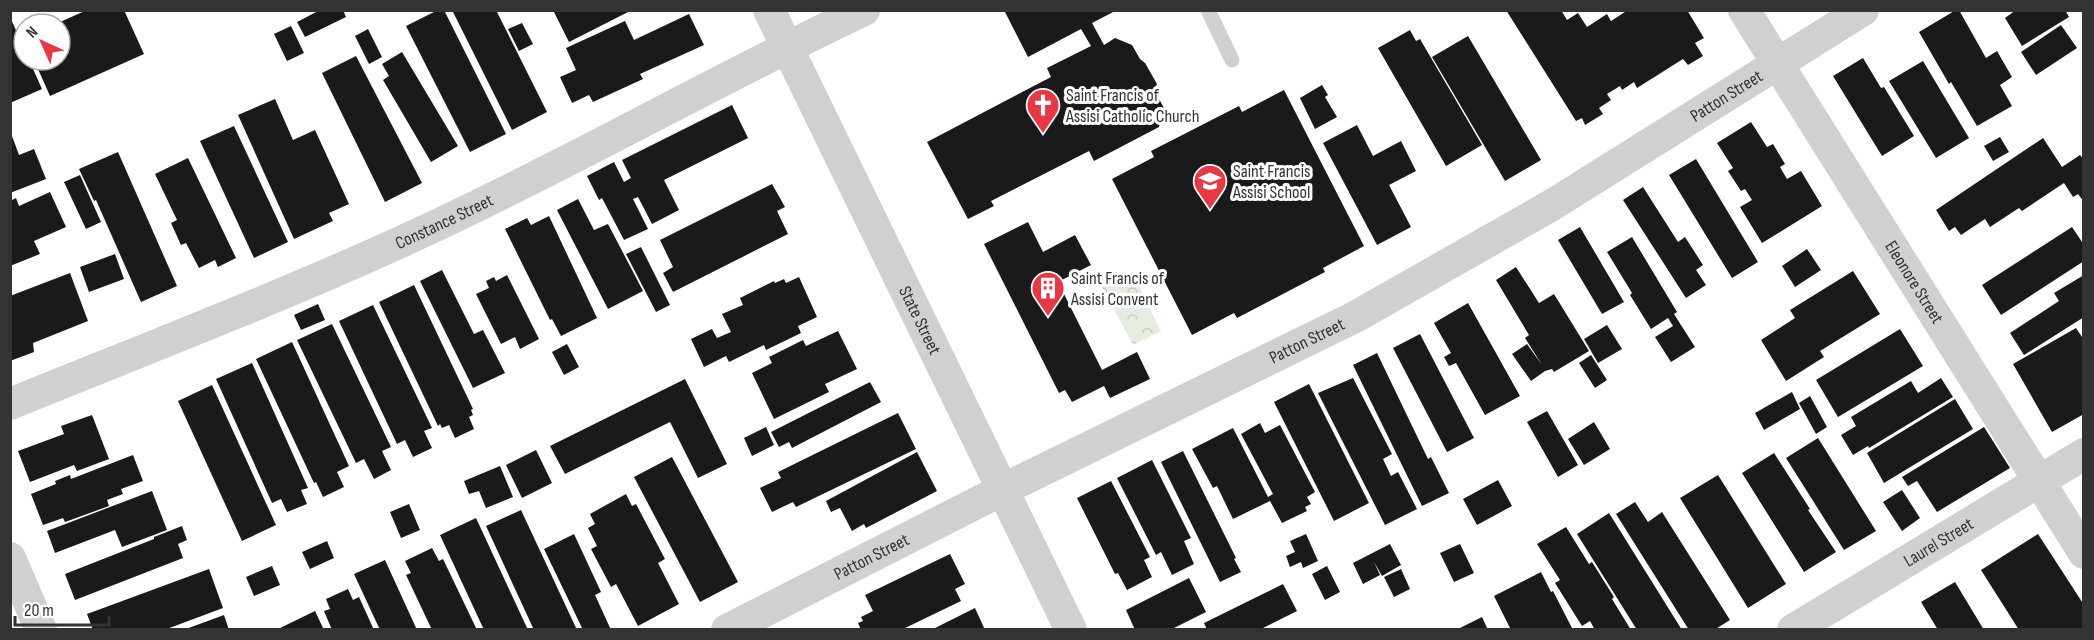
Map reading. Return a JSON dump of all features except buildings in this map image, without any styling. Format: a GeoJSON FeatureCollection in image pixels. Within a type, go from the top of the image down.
{"type":"FeatureCollection","features":[{"type":"Feature","properties":{"kind":"street","name":"State Street"},"geometry":{"type":"LineString","coordinates":[[769,10],[1071,630]]}},
{"type":"Feature","properties":{"kind":"street","name":"Constance Street"},"geometry":{"type":"LineString","coordinates":[[10,404],[322,278],[501,195],[787,47],[864,10]]}},
{"type":"Feature","properties":{"kind":"street","name":"Eleonore Street"},"geometry":{"type":"LineString","coordinates":[[1744,10],[2084,553]]}},
{"type":"Feature","properties":{"kind":"street","name":"Patton Street"},"geometry":{"type":"LineString","coordinates":[[727,630],[1002,490],[1355,317],[1552,205],[1863,10]]}},
{"type":"Feature","properties":{"kind":"street","name":"Laurel Street"},"geometry":{"type":"LineString","coordinates":[[1793,630],[2084,454]]}},
{"type":"Feature","properties":{"kind":"street"},"geometry":{"type":"LineString","coordinates":[[10,558],[41,630]]}},
{"type":"Feature","properties":{"kind":"lane"},"geometry":{"type":"LineString","coordinates":[[1208,10],[1232,60]]}},
{"type":"Feature","properties":{"kind":"green space"},"geometry":{"type":"Polygon","coordinates":[[[1132,272],[1161,331],[1133,345],[1102,287],[1132,272]]]}},
{"type":"Feature","properties":{"kind":"place","name":"Saint Francis of Assisi Catholic Church"},"geometry":{"type":"Point","coordinates":[1043,134]}},
{"type":"Feature","properties":{"kind":"place","name":"Saint Francis Assisi School"},"geometry":{"type":"Point","coordinates":[1210,210]}},
{"type":"Feature","properties":{"kind":"place","name":"Saint Francis of Assisi Convent"},"geometry":{"type":"Point","coordinates":[1048,317]}}]}
